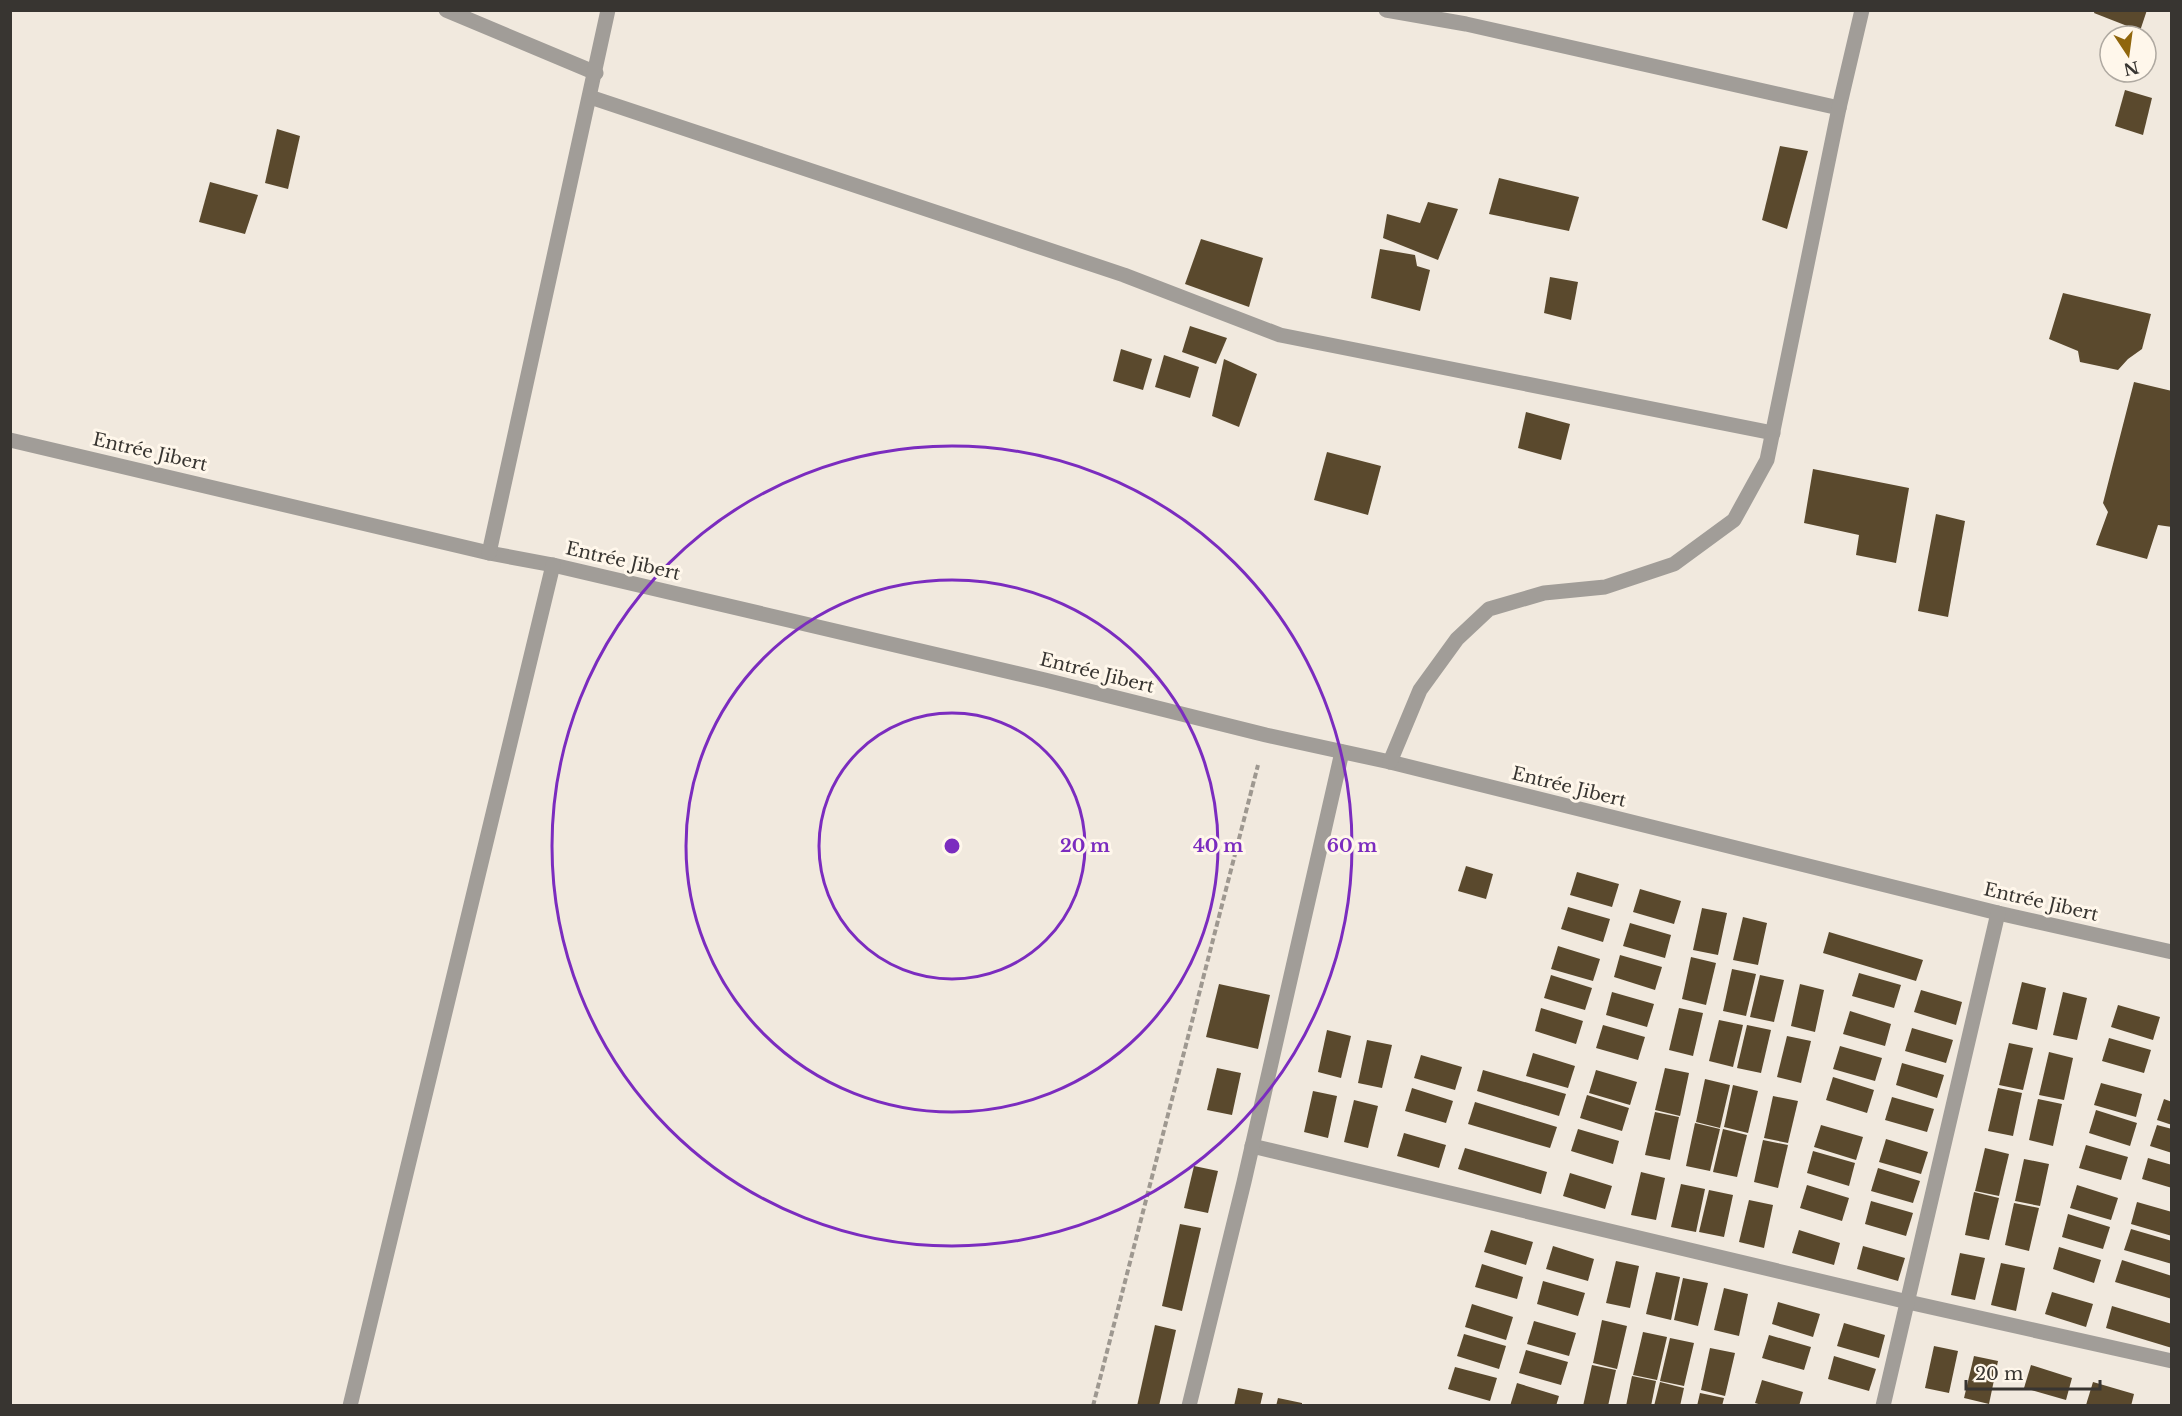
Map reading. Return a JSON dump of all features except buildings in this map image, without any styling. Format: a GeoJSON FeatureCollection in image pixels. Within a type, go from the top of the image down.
{"type":"FeatureCollection","features":[{"type":"Feature","properties":{"kind":"street"},"geometry":{"type":"LineString","coordinates":[[446,10],[596,73]]}},
{"type":"Feature","properties":{"kind":"street"},"geometry":{"type":"LineString","coordinates":[[489,553],[608,10]]}},
{"type":"Feature","properties":{"kind":"street"},"geometry":{"type":"LineString","coordinates":[[1386,10],[1466,24],[1839,108]]}},
{"type":"Feature","properties":{"kind":"street"},"geometry":{"type":"LineString","coordinates":[[1390,762],[1420,690],[1457,639],[1489,609],[1544,593],[1605,587],[1674,564],[1734,520],[1767,460],[1839,108],[1862,10]]}},
{"type":"Feature","properties":{"kind":"street"},"geometry":{"type":"LineString","coordinates":[[590,97],[1124,275],[1280,335],[1773,434]]}},
{"type":"Feature","properties":{"kind":"street","name":"Entrée Jibert"},"geometry":{"type":"LineString","coordinates":[[10,440],[489,553],[554,565],[1045,680],[1266,735],[1390,762],[1998,913],[2172,952]]}},
{"type":"Feature","properties":{"kind":"street"},"geometry":{"type":"LineString","coordinates":[[350,1406],[554,565]]}},
{"type":"Feature","properties":{"kind":"street"},"geometry":{"type":"LineString","coordinates":[[1189,1406],[1252,1146],[1342,752]]}},
{"type":"Feature","properties":{"kind":"street"},"geometry":{"type":"LineString","coordinates":[[1883,1406],[1998,913]]}},
{"type":"Feature","properties":{"kind":"street"},"geometry":{"type":"LineString","coordinates":[[1252,1146],[1908,1302],[2172,1361]]}},
{"type":"Feature","properties":{"kind":"path"},"geometry":{"type":"LineString","coordinates":[[1093,1406],[1266,735]]}}]}
